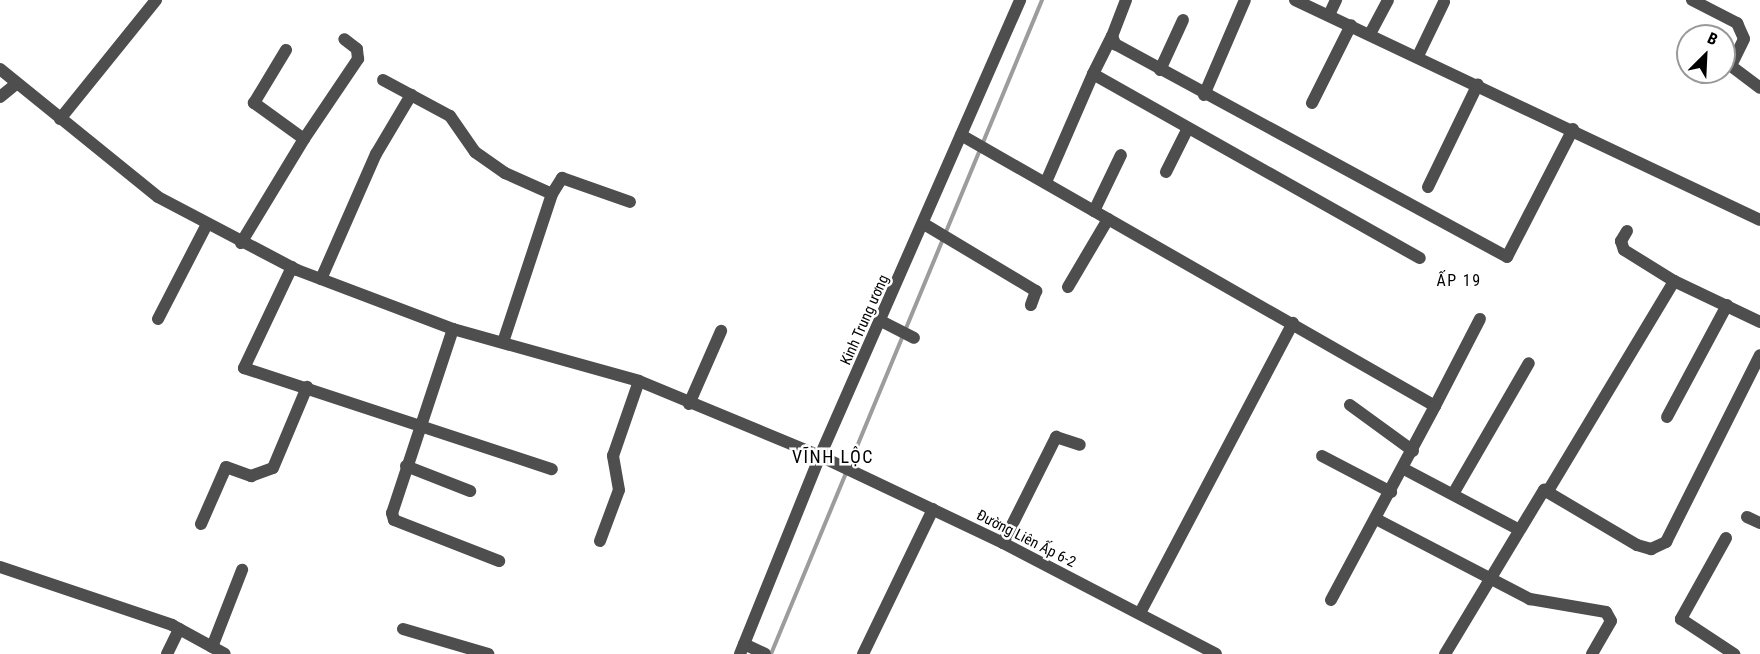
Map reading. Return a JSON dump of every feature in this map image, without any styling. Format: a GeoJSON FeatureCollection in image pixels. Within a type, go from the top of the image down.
{"type":"FeatureCollection","features":[{"type":"Feature","properties":{"kind":"street"},"geometry":{"type":"LineString","coordinates":[[60,119],[156,0]]}},
{"type":"Feature","properties":{"kind":"street","name":"Kinh Trung ương"},"geometry":{"type":"LineString","coordinates":[[742,649],[820,456],[965,137],[1020,0]]}},
{"type":"Feature","properties":{"kind":"street"},"geometry":{"type":"LineString","coordinates":[[1046,182],[1126,0]]}},
{"type":"Feature","properties":{"kind":"street"},"geometry":{"type":"LineString","coordinates":[[1204,94],[1245,0]]}},
{"type":"Feature","properties":{"kind":"street"},"geometry":{"type":"LineString","coordinates":[[1294,0],[1370,33],[1760,220]]}},
{"type":"Feature","properties":{"kind":"street"},"geometry":{"type":"LineString","coordinates":[[1329,15],[1336,0]]}},
{"type":"Feature","properties":{"kind":"street"},"geometry":{"type":"LineString","coordinates":[[1370,33],[1388,0]]}},
{"type":"Feature","properties":{"kind":"street"},"geometry":{"type":"LineString","coordinates":[[1692,0],[1737,23],[1744,39],[1731,66],[1760,88]]}},
{"type":"Feature","properties":{"kind":"street"},"geometry":{"type":"LineString","coordinates":[[1418,56],[1444,2]]}},
{"type":"Feature","properties":{"kind":"street"},"geometry":{"type":"LineString","coordinates":[[1160,70],[1183,20]]}},
{"type":"Feature","properties":{"kind":"street"},"geometry":{"type":"LineString","coordinates":[[1312,103],[1351,25]]}},
{"type":"Feature","properties":{"kind":"street"},"geometry":{"type":"LineString","coordinates":[[1112,36],[1115,44],[1160,70],[1507,257],[1572,129]]}},
{"type":"Feature","properties":{"kind":"street"},"geometry":{"type":"LineString","coordinates":[[241,243],[304,139],[358,59],[357,49],[344,39]]}},
{"type":"Feature","properties":{"kind":"street"},"geometry":{"type":"LineString","coordinates":[[286,50],[254,103],[304,139]]}},
{"type":"Feature","properties":{"kind":"street","name":"Đường Liên Ấp 6-2"},"geometry":{"type":"LineString","coordinates":[[0,69],[158,197],[206,226],[241,243],[321,279],[453,329],[639,381],[820,456],[1003,543],[1216,654]]}},
{"type":"Feature","properties":{"kind":"street"},"geometry":{"type":"LineString","coordinates":[[1093,74],[1420,258]]}},
{"type":"Feature","properties":{"kind":"street"},"geometry":{"type":"LineString","coordinates":[[383,80],[458,122],[475,152],[552,194]]}},
{"type":"Feature","properties":{"kind":"street"},"geometry":{"type":"LineString","coordinates":[[0,97],[17,83]]}},
{"type":"Feature","properties":{"kind":"street"},"geometry":{"type":"LineString","coordinates":[[1428,187],[1478,84]]}},
{"type":"Feature","properties":{"kind":"street"},"geometry":{"type":"LineString","coordinates":[[321,279],[376,154],[411,95]]}},
{"type":"Feature","properties":{"kind":"street"},"geometry":{"type":"LineString","coordinates":[[1166,172],[1188,128]]}},
{"type":"Feature","properties":{"kind":"street"},"geometry":{"type":"LineString","coordinates":[[965,137],[993,150],[1094,211],[1435,406]]}},
{"type":"Feature","properties":{"kind":"street"},"geometry":{"type":"LineString","coordinates":[[1094,211],[1121,155]]}},
{"type":"Feature","properties":{"kind":"street"},"geometry":{"type":"LineString","coordinates":[[503,342],[552,194],[562,178],[630,202]]}},
{"type":"Feature","properties":{"kind":"street"},"geometry":{"type":"LineString","coordinates":[[1068,287],[1108,219]]}},
{"type":"Feature","properties":{"kind":"street"},"geometry":{"type":"LineString","coordinates":[[924,224],[935,233],[1036,291],[1031,305]]}},
{"type":"Feature","properties":{"kind":"street"},"geometry":{"type":"LineString","coordinates":[[158,319],[206,226]]}},
{"type":"Feature","properties":{"kind":"street"},"geometry":{"type":"LineString","coordinates":[[1627,231],[1621,241],[1624,250],[1674,281],[1727,304],[1760,322]]}},
{"type":"Feature","properties":{"kind":"street"},"geometry":{"type":"LineString","coordinates":[[292,267],[244,368],[420,422],[552,469]]}},
{"type":"Feature","properties":{"kind":"street"},"geometry":{"type":"LineString","coordinates":[[1445,654],[1516,528],[1537,494],[1548,491],[1674,281]]}},
{"type":"Feature","properties":{"kind":"street"},"geometry":{"type":"LineString","coordinates":[[1667,417],[1727,304]]}},
{"type":"Feature","properties":{"kind":"street"},"geometry":{"type":"LineString","coordinates":[[1331,600],[1404,469],[1480,319]]}},
{"type":"Feature","properties":{"kind":"street"},"geometry":{"type":"LineString","coordinates":[[881,321],[914,338]]}},
{"type":"Feature","properties":{"kind":"street"},"geometry":{"type":"LineString","coordinates":[[1140,614],[1293,323]]}},
{"type":"Feature","properties":{"kind":"street"},"geometry":{"type":"LineString","coordinates":[[453,329],[406,466],[394,520],[499,561]]}},
{"type":"Feature","properties":{"kind":"street"},"geometry":{"type":"LineString","coordinates":[[690,404],[721,331]]}},
{"type":"Feature","properties":{"kind":"street"},"geometry":{"type":"LineString","coordinates":[[1548,491],[1638,545],[1659,548],[1760,355]]}},
{"type":"Feature","properties":{"kind":"street"},"geometry":{"type":"LineString","coordinates":[[1452,494],[1529,363]]}},
{"type":"Feature","properties":{"kind":"street"},"geometry":{"type":"LineString","coordinates":[[600,542],[619,490],[613,456],[639,381]]}},
{"type":"Feature","properties":{"kind":"street"},"geometry":{"type":"LineString","coordinates":[[201,524],[225,467],[251,476],[273,468],[307,387]]}},
{"type":"Feature","properties":{"kind":"street"},"geometry":{"type":"LineString","coordinates":[[1350,405],[1413,451]]}},
{"type":"Feature","properties":{"kind":"street"},"geometry":{"type":"LineString","coordinates":[[1003,543],[1056,437],[1080,445]]}},
{"type":"Feature","properties":{"kind":"street"},"geometry":{"type":"LineString","coordinates":[[1322,456],[1391,492]]}},
{"type":"Feature","properties":{"kind":"street"},"geometry":{"type":"LineString","coordinates":[[406,466],[470,491]]}},
{"type":"Feature","properties":{"kind":"street"},"geometry":{"type":"LineString","coordinates":[[1404,469],[1516,528]]}},
{"type":"Feature","properties":{"kind":"street"},"geometry":{"type":"LineString","coordinates":[[863,654],[933,509]]}},
{"type":"Feature","properties":{"kind":"street"},"geometry":{"type":"LineString","coordinates":[[1748,517],[1760,523]]}},
{"type":"Feature","properties":{"kind":"street"},"geometry":{"type":"LineString","coordinates":[[1376,519],[1530,599],[1606,612],[1611,621],[1592,654]]}},
{"type":"Feature","properties":{"kind":"street"},"geometry":{"type":"LineString","coordinates":[[1726,538],[1681,619],[1734,654]]}},
{"type":"Feature","properties":{"kind":"street"},"geometry":{"type":"LineString","coordinates":[[0,567],[179,629],[225,654]]}},
{"type":"Feature","properties":{"kind":"street"},"geometry":{"type":"LineString","coordinates":[[212,647],[242,570]]}},
{"type":"Feature","properties":{"kind":"street"},"geometry":{"type":"LineString","coordinates":[[403,628],[488,654]]}},
{"type":"Feature","properties":{"kind":"street"},"geometry":{"type":"LineString","coordinates":[[167,654],[179,629]]}},
{"type":"Feature","properties":{"kind":"street"},"geometry":{"type":"LineString","coordinates":[[742,649],[763,653]]}},
{"type":"Feature","properties":{"kind":"waterway"},"geometry":{"type":"LineString","coordinates":[[771,654],[1042,0]]}},
{"type":"Feature","properties":{"kind":"district","name":"ẤP 19"},"geometry":{"type":"Point","coordinates":[1459,281]}},
{"type":"Feature","properties":{"kind":"district","name":"VĨNH LỘC"},"geometry":{"type":"Point","coordinates":[833,457]}}]}
